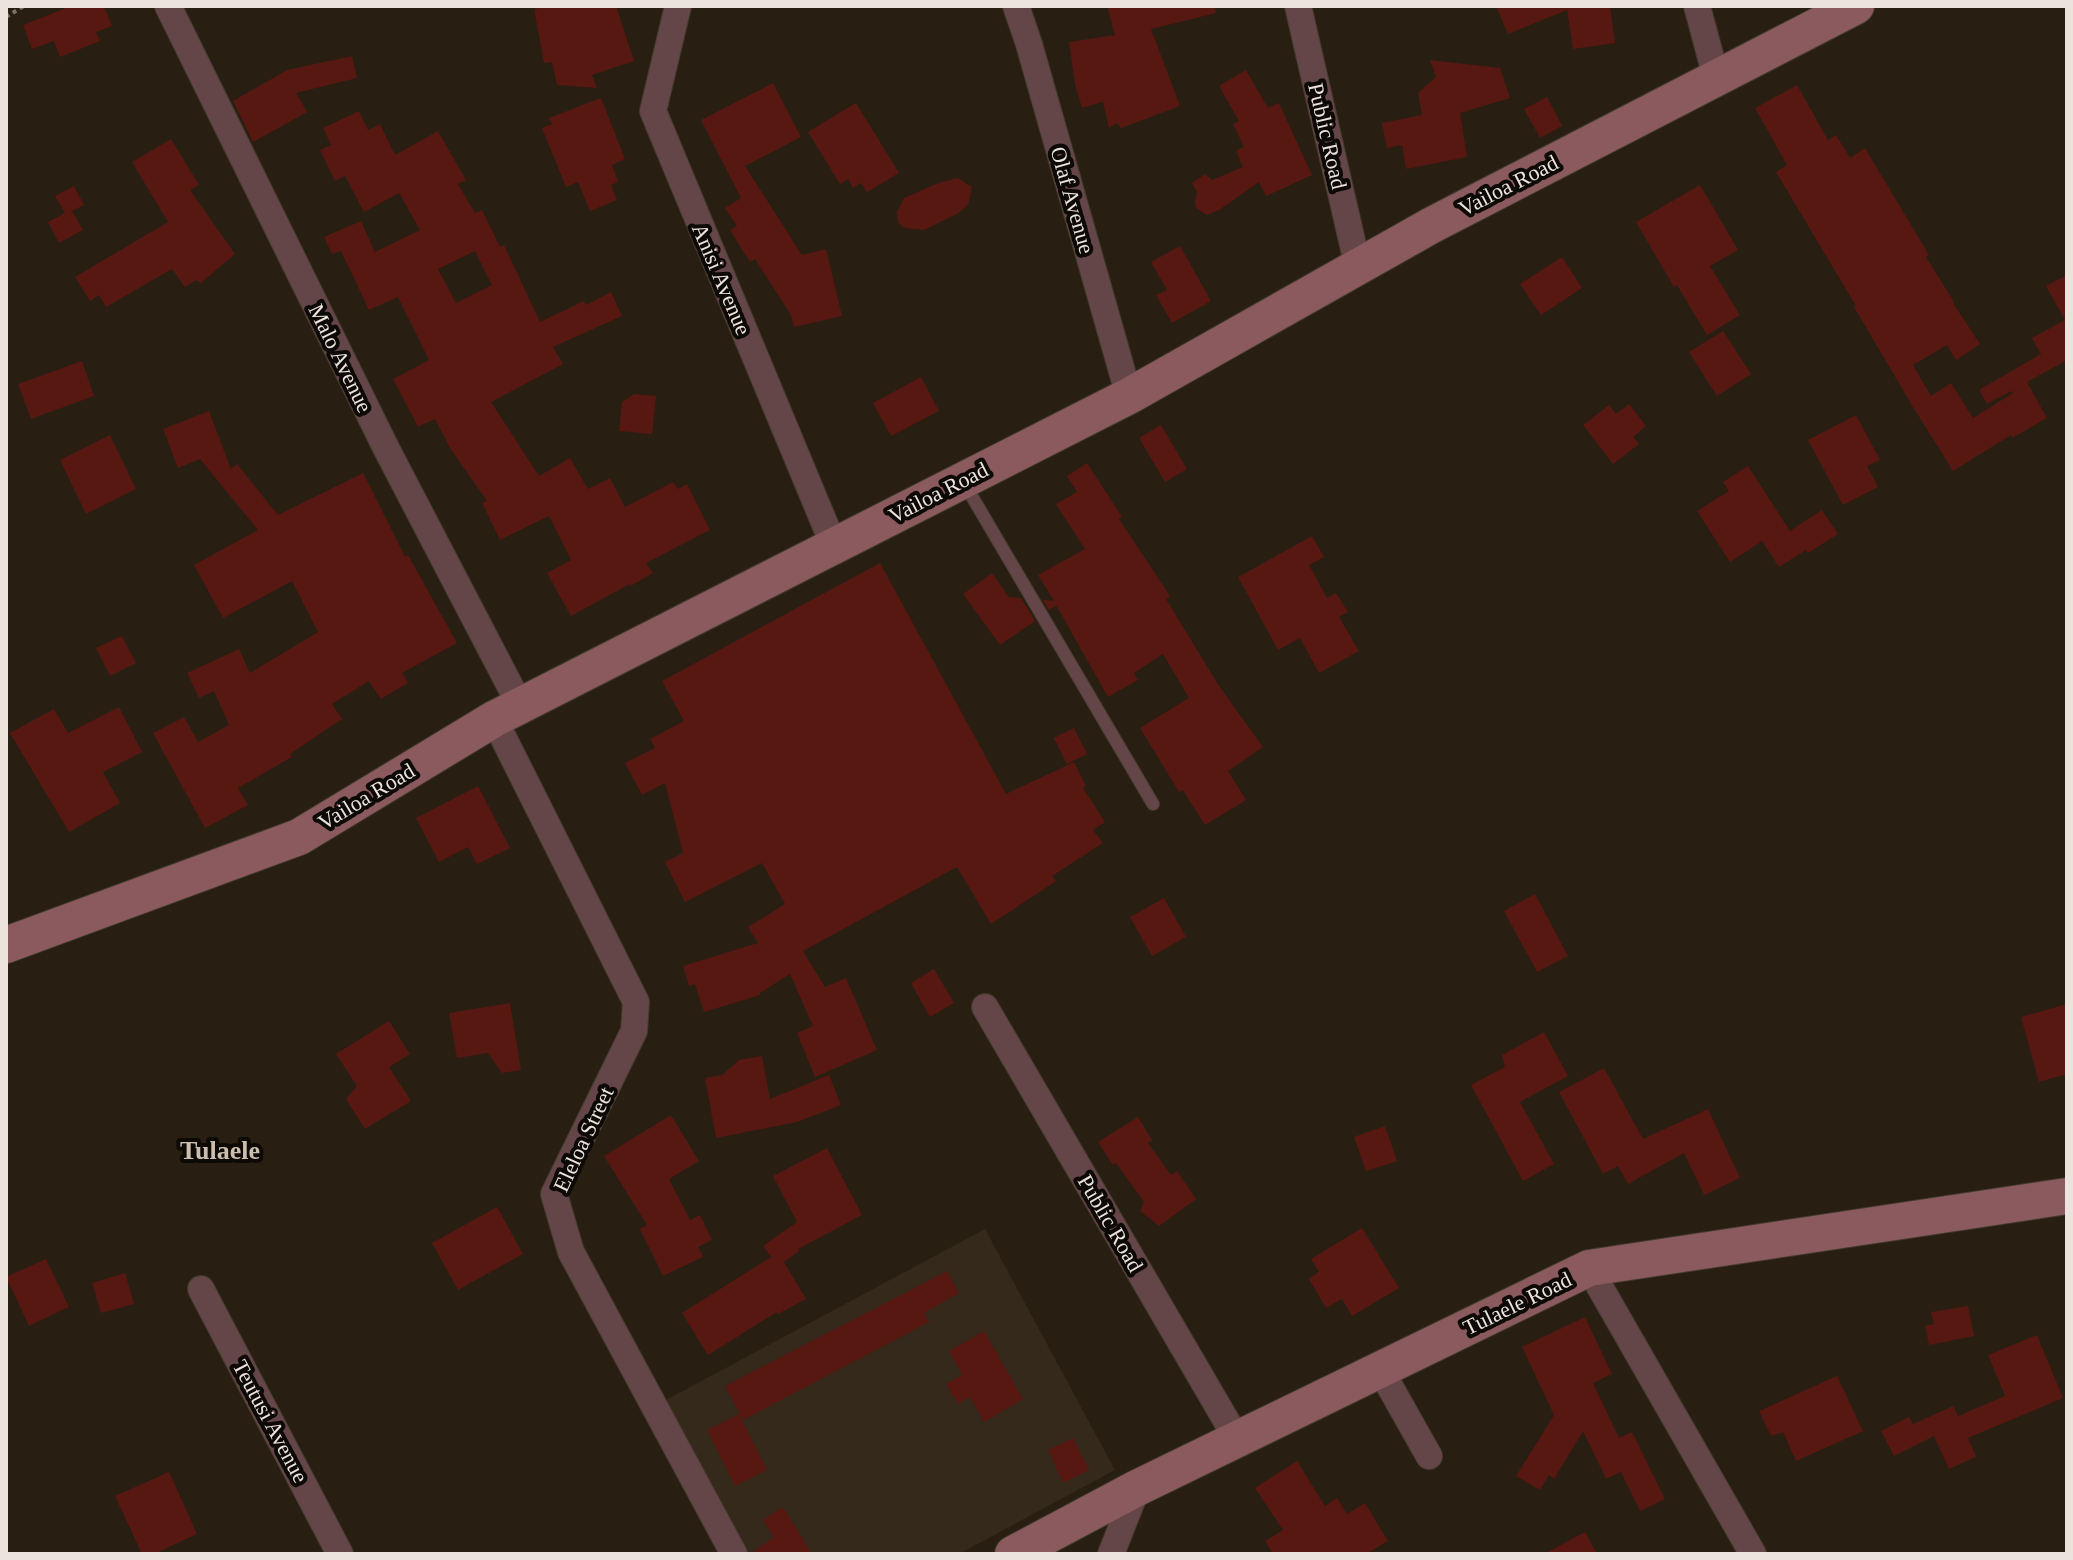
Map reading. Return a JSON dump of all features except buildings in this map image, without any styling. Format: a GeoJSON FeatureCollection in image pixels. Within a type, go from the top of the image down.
{"type":"FeatureCollection","features":[{"type":"Feature","properties":{"kind":"main road","name":"Vailoa Road"},"geometry":{"type":"LineString","coordinates":[[6,945],[299,837],[508,713],[1129,396],[1432,225],[1856,6]]}},
{"type":"Feature","properties":{"kind":"main road","name":"Tulaele Road"},"geometry":{"type":"LineString","coordinates":[[1013,1554],[1137,1488],[1589,1268],[2067,1196]]}},
{"type":"Feature","properties":{"kind":"street","name":"Malo Avenue"},"geometry":{"type":"LineString","coordinates":[[168,6],[386,448],[508,713]]}},
{"type":"Feature","properties":{"kind":"street","name":"Anisi Avenue"},"geometry":{"type":"LineString","coordinates":[[678,6],[653,111],[834,546]]}},
{"type":"Feature","properties":{"kind":"street","name":"Olaf Avenue"},"geometry":{"type":"LineString","coordinates":[[1016,6],[1129,396]]}},
{"type":"Feature","properties":{"kind":"street","name":"Public Road"},"geometry":{"type":"LineString","coordinates":[[1298,6],[1358,267]]}},
{"type":"Feature","properties":{"kind":"street"},"geometry":{"type":"LineString","coordinates":[[1697,6],[1716,77]]}},
{"type":"Feature","properties":{"kind":"street","name":"Eleloa Street"},"geometry":{"type":"LineString","coordinates":[[508,713],[636,1002],[634,1031],[554,1194],[571,1252],[734,1554]]}},
{"type":"Feature","properties":{"kind":"street","name":"Public Road"},"geometry":{"type":"LineString","coordinates":[[985,1007],[1237,1439]]}},
{"type":"Feature","properties":{"kind":"street"},"geometry":{"type":"LineString","coordinates":[[1589,1268],[1753,1554]]}},
{"type":"Feature","properties":{"kind":"street","name":"Teutusi Avenue"},"geometry":{"type":"LineString","coordinates":[[201,1289],[340,1554]]}},
{"type":"Feature","properties":{"kind":"street"},"geometry":{"type":"LineString","coordinates":[[1380,1369],[1429,1456]]}},
{"type":"Feature","properties":{"kind":"street"},"geometry":{"type":"LineString","coordinates":[[1111,1554],[1137,1488]]}},
{"type":"Feature","properties":{"kind":"lane"},"geometry":{"type":"LineString","coordinates":[[962,480],[1153,804]]}},
{"type":"Feature","properties":{"kind":"path"},"geometry":{"type":"LineString","coordinates":[[6,17],[24,6]]}},
{"type":"Feature","properties":{"kind":"shaded area"},"geometry":{"type":"Polygon","coordinates":[[[985,1229],[1115,1470],[959,1554],[747,1554],[664,1401],[985,1229]]]}},
{"type":"Feature","properties":{"kind":"district","name":"Tulaele"},"geometry":{"type":"Point","coordinates":[220,1150]}}]}
